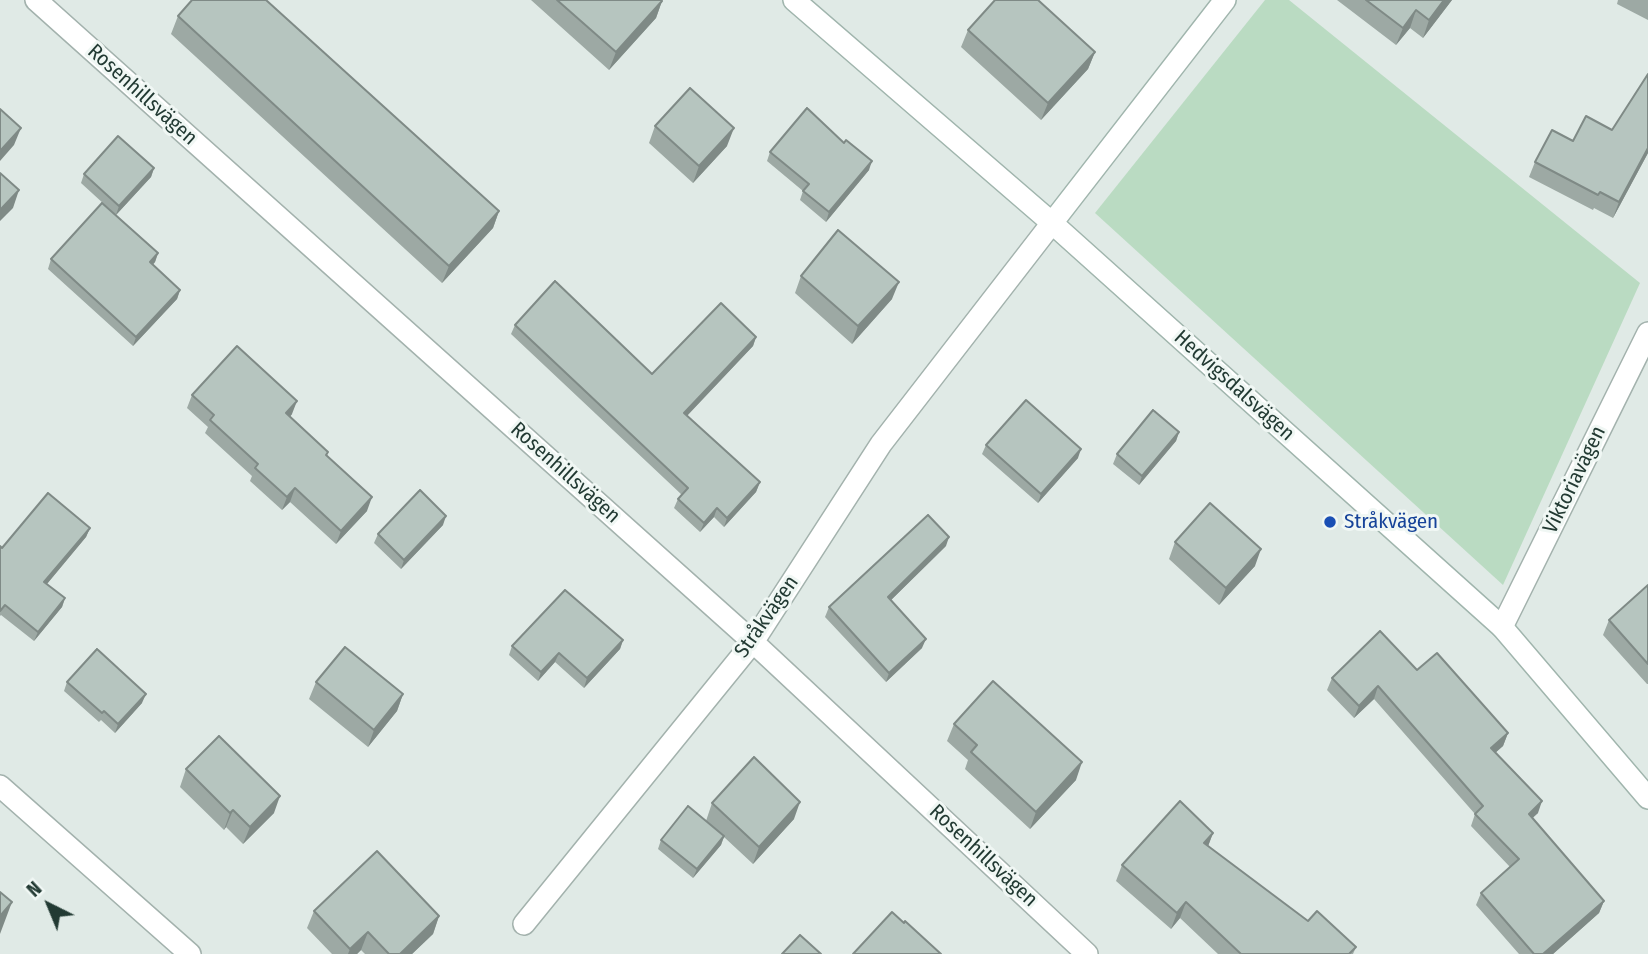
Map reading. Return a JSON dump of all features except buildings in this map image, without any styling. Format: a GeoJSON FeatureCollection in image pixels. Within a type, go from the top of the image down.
{"type":"FeatureCollection","features":[{"type":"Feature","properties":{"kind":"street","name":"Rosenhillsvägen"},"geometry":{"type":"LineString","coordinates":[[36,0],[752,642],[1087,954]]}},
{"type":"Feature","properties":{"kind":"street","name":"Hedvigsdalsvägen"},"geometry":{"type":"LineString","coordinates":[[794,0],[1052,223],[1502,627],[1648,798]]}},
{"type":"Feature","properties":{"kind":"street","name":"Stråkvägen"},"geometry":{"type":"LineString","coordinates":[[524,924],[752,642],[881,444],[1226,0]]}},
{"type":"Feature","properties":{"kind":"street","name":"Viktoriavägen"},"geometry":{"type":"LineString","coordinates":[[1502,627],[1648,333]]}},
{"type":"Feature","properties":{"kind":"street"},"geometry":{"type":"LineString","coordinates":[[0,786],[190,954]]}},
{"type":"Feature","properties":{"kind":"green space"},"geometry":{"type":"Polygon","coordinates":[[[1265,0],[1289,0],[1640,283],[1503,585],[1095,213],[1265,0]]]}},
{"type":"Feature","properties":{"kind":"place","name":"Stråkvägen"},"geometry":{"type":"Point","coordinates":[1330,522]}}]}
